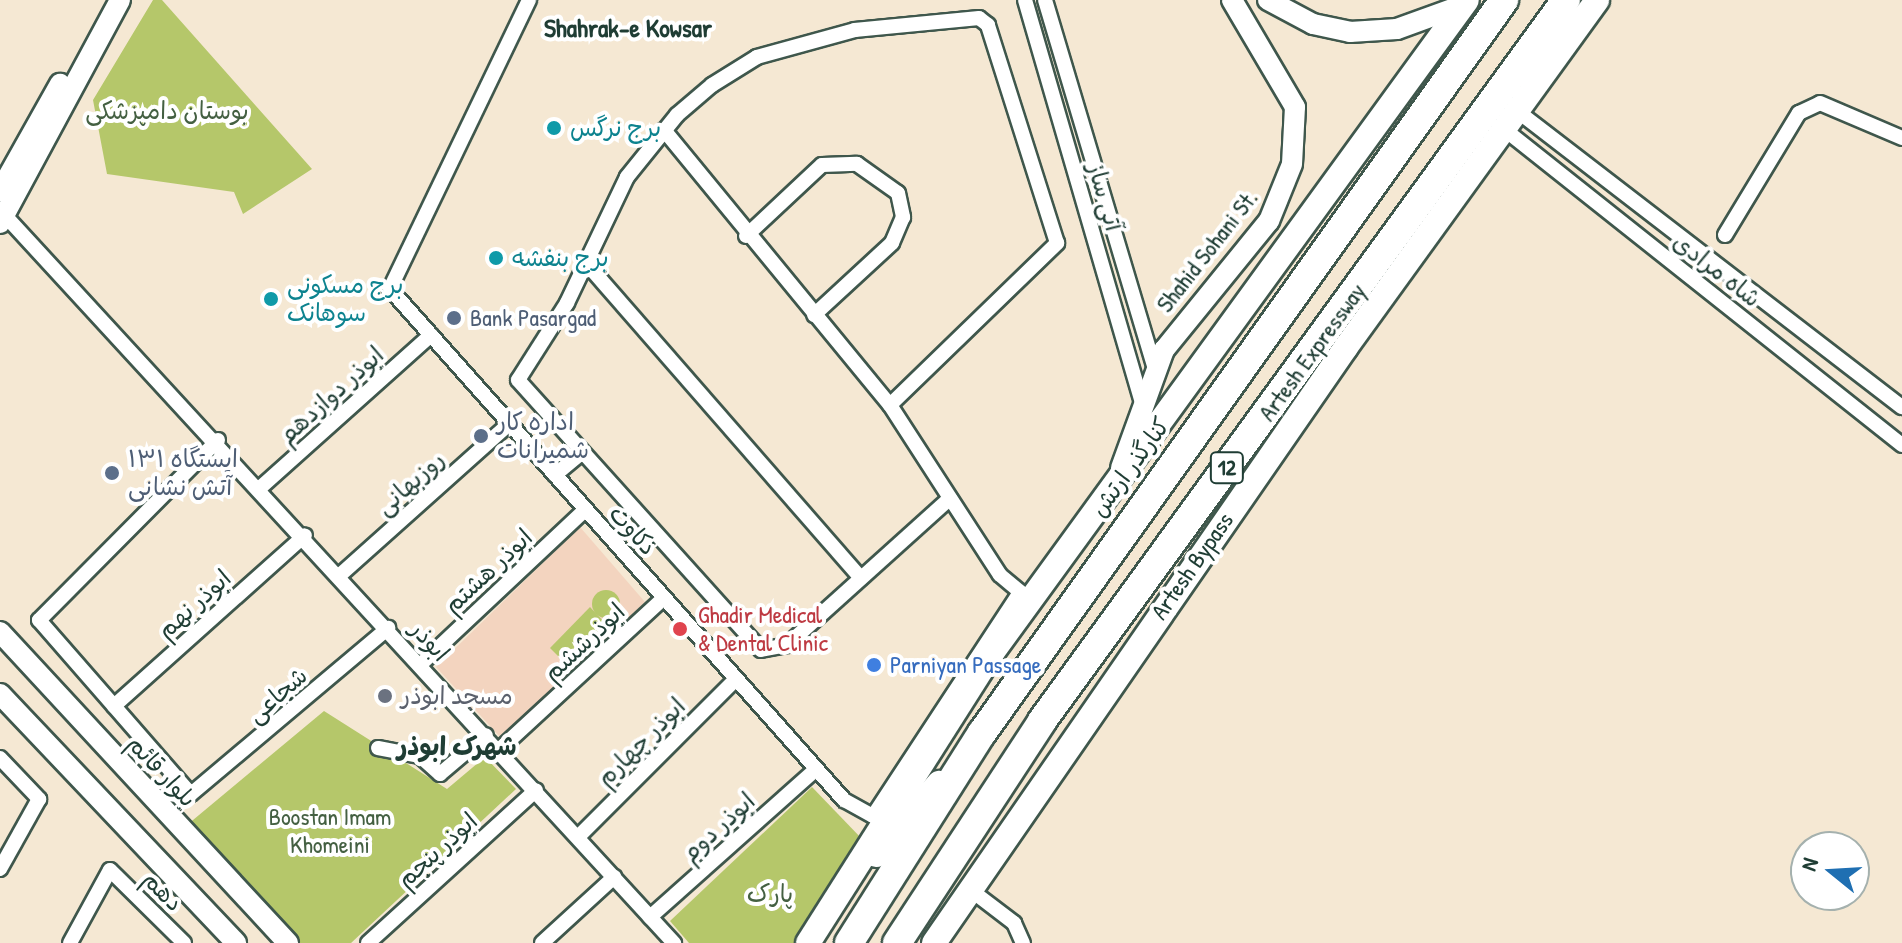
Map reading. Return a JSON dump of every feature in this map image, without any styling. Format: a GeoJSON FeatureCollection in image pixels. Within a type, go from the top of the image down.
{"type":"FeatureCollection","features":[{"type":"Feature","properties":{"kind":"highway","name":"Artesh Expressway"},"geometry":{"type":"LineString","coordinates":[[849,943],[982,733],[1504,0]]}},
{"type":"Feature","properties":{"kind":"highway","name":"Artesh Expressway"},"geometry":{"type":"LineString","coordinates":[[897,943],[1042,721],[1566,0]]}},
{"type":"Feature","properties":{"kind":"main road"},"geometry":{"type":"LineString","coordinates":[[0,191],[106,0]]}},
{"type":"Feature","properties":{"kind":"main road"},"geometry":{"type":"LineString","coordinates":[[2,216],[120,0]]}},
{"type":"Feature","properties":{"kind":"main road","name":"Shahid Sohani St."},"geometry":{"type":"LineString","coordinates":[[1112,493],[1155,370],[1170,342],[1269,221],[1292,164],[1295,107],[1232,0]]}},
{"type":"Feature","properties":{"kind":"main road"},"geometry":{"type":"LineString","coordinates":[[1268,0],[1313,24],[1350,32],[1397,29],[1465,3]]}},
{"type":"Feature","properties":{"kind":"main road","name":"Artesh Bypass"},"geometry":{"type":"LineString","coordinates":[[934,943],[976,878],[1597,0]]}},
{"type":"Feature","properties":{"kind":"main road","name":"کنارگذر ارتش"},"geometry":{"type":"LineString","coordinates":[[808,942],[1025,596],[1112,493],[1465,3]]}},
{"type":"Feature","properties":{"kind":"main road"},"geometry":{"type":"LineString","coordinates":[[1438,178],[1568,39]]}},
{"type":"Feature","properties":{"kind":"main road","name":"بلوار قائم"},"geometry":{"type":"LineString","coordinates":[[0,632],[288,943]]}},
{"type":"Feature","properties":{"kind":"main road"},"geometry":{"type":"LineString","coordinates":[[0,694],[236,943]]}},
{"type":"Feature","properties":{"kind":"main road"},"geometry":{"type":"LineString","coordinates":[[808,942],[982,733]]}},
{"type":"Feature","properties":{"kind":"street","name":"ذکاوت"},"geometry":{"type":"LineString","coordinates":[[529,0],[390,289],[844,800],[873,816],[1025,596]]}},
{"type":"Feature","properties":{"kind":"street","name":"آتی ساز"},"geometry":{"type":"LineString","coordinates":[[1025,0],[1143,406]]}},
{"type":"Feature","properties":{"kind":"street","name":"آتی ساز"},"geometry":{"type":"LineString","coordinates":[[1045,0],[1155,370]]}},
{"type":"Feature","properties":{"kind":"street"},"geometry":{"type":"LineString","coordinates":[[890,405],[1057,243],[988,25],[968,17],[789,46],[712,85],[664,130],[627,177],[586,263],[518,380],[579,455],[761,650],[787,645],[950,498]]}},
{"type":"Feature","properties":{"kind":"street"},"geometry":{"type":"LineString","coordinates":[[1725,235],[1799,113],[1820,103],[1902,138]]}},
{"type":"Feature","properties":{"kind":"street","name":"شاه مرادی"},"geometry":{"type":"LineString","coordinates":[[1510,120],[1902,407]]}},
{"type":"Feature","properties":{"kind":"street","name":"شاه مرادی"},"geometry":{"type":"LineString","coordinates":[[1510,120],[1902,445]]}},
{"type":"Feature","properties":{"kind":"street"},"geometry":{"type":"LineString","coordinates":[[664,130],[746,236],[890,405],[950,498],[1025,596]]}},
{"type":"Feature","properties":{"kind":"street"},"geometry":{"type":"LineString","coordinates":[[746,236],[822,165],[857,164],[898,193],[903,217],[892,243],[814,315]]}},
{"type":"Feature","properties":{"kind":"street","name":"ابوذر"},"geometry":{"type":"LineString","coordinates":[[2,216],[218,440],[674,943]]}},
{"type":"Feature","properties":{"kind":"street"},"geometry":{"type":"LineString","coordinates":[[586,263],[861,578]]}},
{"type":"Feature","properties":{"kind":"street","name":"ابوذر دوازدهم"},"geometry":{"type":"LineString","coordinates":[[261,487],[431,335]]}},
{"type":"Feature","properties":{"kind":"street"},"geometry":{"type":"LineString","coordinates":[[1125,342],[1139,345],[1145,335]]}},
{"type":"Feature","properties":{"kind":"street","name":"روزبهانی"},"geometry":{"type":"LineString","coordinates":[[340,575],[509,424]]}},
{"type":"Feature","properties":{"kind":"street"},"geometry":{"type":"LineString","coordinates":[[114,706],[39,620],[218,440]]}},
{"type":"Feature","properties":{"kind":"street"},"geometry":{"type":"LineString","coordinates":[[555,475],[579,455]]}},
{"type":"Feature","properties":{"kind":"street","name":"ابوذر هشتم"},"geometry":{"type":"LineString","coordinates":[[421,664],[585,510]]}},
{"type":"Feature","properties":{"kind":"street","name":"ابوذر نهم"},"geometry":{"type":"LineString","coordinates":[[114,706],[305,535]]}},
{"type":"Feature","properties":{"kind":"street","name":"ابوذرششم"},"geometry":{"type":"LineString","coordinates":[[499,750],[664,598]]}},
{"type":"Feature","properties":{"kind":"street","name":"شجاعی"},"geometry":{"type":"LineString","coordinates":[[114,706],[195,795],[388,628]]}},
{"type":"Feature","properties":{"kind":"street","name":"ابوذر چهارم"},"geometry":{"type":"LineString","coordinates":[[578,837],[736,679]]}},
{"type":"Feature","properties":{"kind":"street"},"geometry":{"type":"LineString","coordinates":[[378,748],[420,756],[440,774],[486,735]]}},
{"type":"Feature","properties":{"kind":"street"},"geometry":{"type":"LineString","coordinates":[[0,758],[39,799],[0,869]]}},
{"type":"Feature","properties":{"kind":"street","name":"ابوذر دوم"},"geometry":{"type":"LineString","coordinates":[[650,917],[816,769]]}},
{"type":"Feature","properties":{"kind":"street","name":"ابوذر پنجم"},"geometry":{"type":"LineString","coordinates":[[368,943],[536,790]]}},
{"type":"Feature","properties":{"kind":"street","name":"دهم"},"geometry":{"type":"LineString","coordinates":[[70,943],[110,870],[184,943]]}},
{"type":"Feature","properties":{"kind":"street"},"geometry":{"type":"LineString","coordinates":[[542,943],[614,877]]}},
{"type":"Feature","properties":{"kind":"street"},"geometry":{"type":"LineString","coordinates":[[976,878],[976,894],[1014,923],[1021,942]]}},
{"type":"Feature","properties":{"kind":"shaded area"},"geometry":{"type":"Polygon","coordinates":[[[580,527],[645,602],[501,738],[436,667],[580,527]]]}},
{"type":"Feature","properties":{"kind":"green space","name":"بوستان دامپزشکی"},"geometry":{"type":"Polygon","coordinates":[[[153,0],[162,0],[312,169],[243,214],[234,192],[107,174],[93,100],[153,0]]]}},
{"type":"Feature","properties":{"kind":"green space"},"geometry":{"type":"Polygon","coordinates":[[[606,590],[616,594],[620,604],[616,614],[606,618],[596,614],[592,604],[596,594],[606,590]]]}},
{"type":"Feature","properties":{"kind":"green space"},"geometry":{"type":"Polygon","coordinates":[[[590,607],[608,626],[568,666],[550,648],[590,607]]]}},
{"type":"Feature","properties":{"kind":"green space","name":"Boostan Imam Khomeini"},"geometry":{"type":"Polygon","coordinates":[[[324,711],[447,789],[485,757],[516,789],[351,943],[297,943],[187,825],[324,711]]]}},
{"type":"Feature","properties":{"kind":"green space","name":"پارک"},"geometry":{"type":"Polygon","coordinates":[[[812,787],[862,839],[796,943],[689,943],[670,921],[812,787]]]}},
{"type":"Feature","properties":{"kind":"place","name":"برج نرگس"},"geometry":{"type":"Point","coordinates":[554,128]}},
{"type":"Feature","properties":{"kind":"place","name":"برج بنفشه"},"geometry":{"type":"Point","coordinates":[496,258]}},
{"type":"Feature","properties":{"kind":"place","name":"برج مسکونی سوهانک"},"geometry":{"type":"Point","coordinates":[271,299]}},
{"type":"Feature","properties":{"kind":"place","name":"Bank Pasargad"},"geometry":{"type":"Point","coordinates":[454,318]}},
{"type":"Feature","properties":{"kind":"place","name":"اداره کار شمیرانات"},"geometry":{"type":"Point","coordinates":[481,436]}},
{"type":"Feature","properties":{"kind":"place","name":"ایستگاه ۱۳۱ آتش نشانی"},"geometry":{"type":"Point","coordinates":[112,473]}},
{"type":"Feature","properties":{"kind":"place","name":"Ghadir Medical & Dental Clinic"},"geometry":{"type":"Point","coordinates":[680,629]}},
{"type":"Feature","properties":{"kind":"place","name":"Parniyan Passage"},"geometry":{"type":"Point","coordinates":[874,665]}},
{"type":"Feature","properties":{"kind":"place","name":"مسجد ابوذر"},"geometry":{"type":"Point","coordinates":[385,696]}},
{"type":"Feature","properties":{"kind":"district","name":"Shahrak-e Kowsar"},"geometry":{"type":"Point","coordinates":[628,28]}},
{"type":"Feature","properties":{"kind":"district","name":"شهرک ابوذر"},"geometry":{"type":"Point","coordinates":[457,746]}}]}
